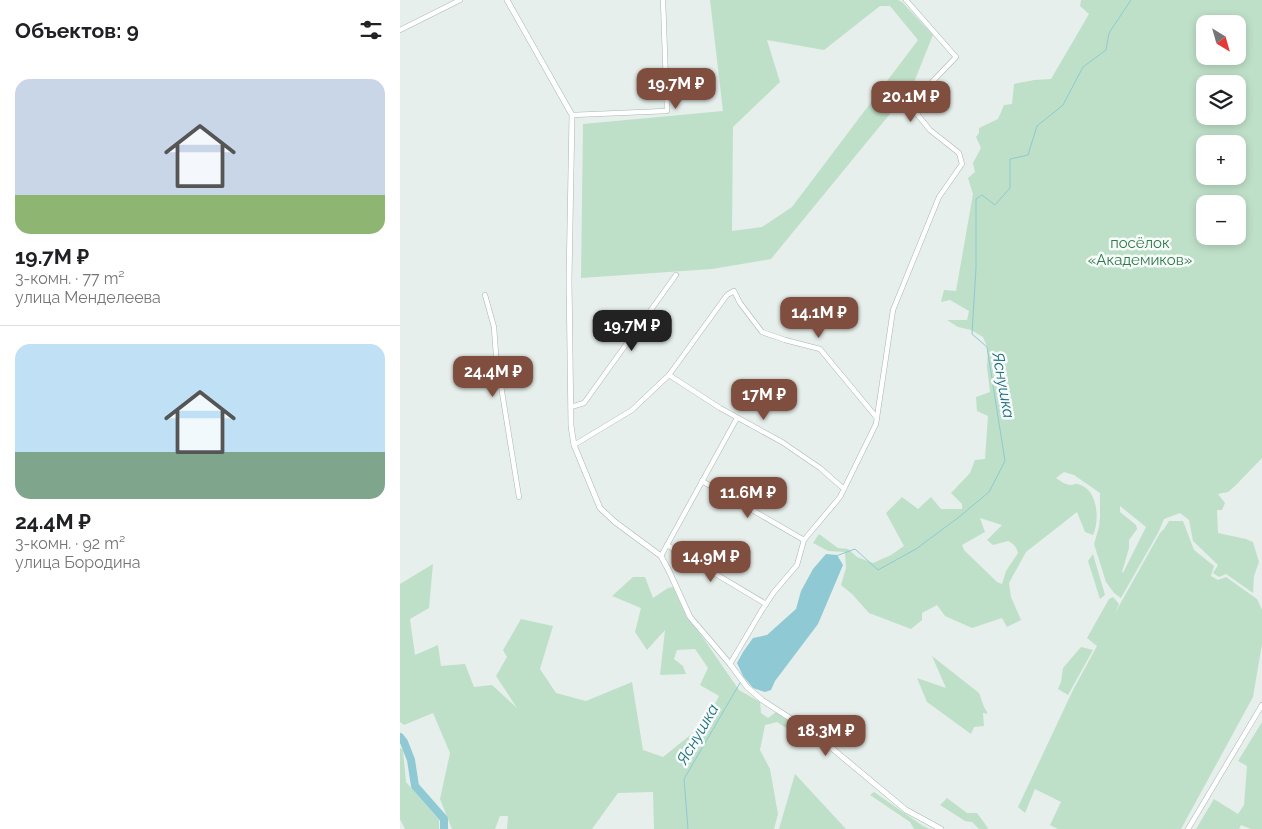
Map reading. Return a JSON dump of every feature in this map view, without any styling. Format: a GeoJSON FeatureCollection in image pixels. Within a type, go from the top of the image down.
{"type":"FeatureCollection","features":[{"type":"Feature","properties":{"kind":"street"},"geometry":{"type":"LineString","coordinates":[[400,30],[460,0]]}},
{"type":"Feature","properties":{"kind":"street"},"geometry":{"type":"LineString","coordinates":[[507,0],[572,114],[569,280],[571,426],[574,445],[600,508],[614,522],[661,556],[690,617],[747,687],[762,700],[816,735],[906,810],[941,829]]}},
{"type":"Feature","properties":{"kind":"street"},"geometry":{"type":"LineString","coordinates":[[572,114],[667,111],[663,0]]}},
{"type":"Feature","properties":{"kind":"street"},"geometry":{"type":"LineString","coordinates":[[730,664],[774,592],[797,565],[804,540],[840,497],[876,424],[892,310],[939,197],[962,164],[959,153],[930,130],[917,114],[932,82],[956,57],[906,0]]}},
{"type":"Feature","properties":{"kind":"street"},"geometry":{"type":"LineString","coordinates":[[571,408],[584,403],[676,275]]}},
{"type":"Feature","properties":{"kind":"street"},"geometry":{"type":"LineString","coordinates":[[574,445],[632,410],[669,375],[727,295],[734,291],[740,303],[762,332],[820,349],[877,418]]}},
{"type":"Feature","properties":{"kind":"street"},"geometry":{"type":"LineString","coordinates":[[485,295],[494,327],[496,355],[520,497]]}},
{"type":"Feature","properties":{"kind":"street"},"geometry":{"type":"LineString","coordinates":[[669,375],[737,418],[782,442],[820,468],[844,489]]}},
{"type":"Feature","properties":{"kind":"street"},"geometry":{"type":"LineString","coordinates":[[661,556],[737,418]]}},
{"type":"Feature","properties":{"kind":"street"},"geometry":{"type":"LineString","coordinates":[[702,481],[804,540]]}},
{"type":"Feature","properties":{"kind":"street"},"geometry":{"type":"LineString","coordinates":[[667,545],[766,604]]}},
{"type":"Feature","properties":{"kind":"street"},"geometry":{"type":"LineString","coordinates":[[1188,829],[1262,706]]}},
{"type":"Feature","properties":{"kind":"green space"},"geometry":{"type":"Polygon","coordinates":[[[710,0],[898,0],[933,35],[912,87],[771,259],[712,269],[581,278],[583,124],[723,111],[710,0]],[[880,6],[824,50],[767,40],[780,82],[733,127],[732,231],[762,227],[792,207],[918,40],[890,6],[880,6]]]}},
{"type":"Feature","properties":{"kind":"green space","name":"посёлок «Академиков»"},"geometry":{"type":"Polygon","coordinates":[[[1081,0],[1262,0],[1262,458],[1228,492],[1218,494],[1225,503],[1222,510],[1217,510],[1218,533],[1253,542],[1259,562],[1254,576],[1253,593],[1226,574],[1219,577],[1213,573],[1218,565],[1193,541],[1189,520],[1180,513],[1164,519],[1121,598],[1114,593],[1106,582],[1094,544],[1099,527],[1100,493],[1074,475],[1064,472],[1056,478],[1067,484],[1077,484],[1085,487],[1090,492],[1096,506],[1095,529],[1093,535],[1085,532],[1077,512],[1026,552],[1009,583],[1011,597],[1021,620],[1007,627],[1002,618],[972,628],[945,616],[937,605],[922,613],[922,620],[911,629],[869,613],[841,585],[846,568],[845,552],[828,551],[813,543],[819,534],[838,548],[848,549],[857,557],[873,563],[891,555],[904,546],[886,513],[902,497],[918,509],[931,497],[941,509],[962,509],[962,504],[951,493],[970,473],[975,460],[985,459],[988,416],[977,411],[976,397],[990,392],[987,367],[988,349],[983,337],[971,330],[958,327],[947,320],[967,320],[969,311],[950,300],[941,302],[944,290],[956,291],[973,194],[968,178],[975,172],[973,163],[981,148],[976,137],[979,133],[979,128],[998,119],[1004,105],[1012,104],[1014,84],[1051,79],[1089,14],[1080,6],[1081,0]],[[1120,506],[1120,512],[1136,525],[1137,529],[1129,540],[1123,573],[1146,527],[1120,506]],[[980,518],[985,532],[962,545],[964,550],[997,582],[1002,584],[1006,571],[1018,553],[1012,543],[1008,541],[993,545],[987,540],[1002,525],[980,518]]]}},
{"type":"Feature","properties":{"kind":"green space"},"geometry":{"type":"Polygon","coordinates":[[[1169,521],[1183,521],[1194,550],[1214,566],[1211,576],[1218,580],[1226,577],[1257,599],[1262,610],[1262,644],[1253,697],[1181,829],[1058,829],[1050,825],[1061,802],[1035,789],[1025,813],[1018,807],[1073,690],[1097,646],[1087,638],[1109,599],[1113,597],[1119,604],[1115,613],[1160,533],[1169,521]]]}},
{"type":"Feature","properties":{"kind":"green space"},"geometry":{"type":"Polygon","coordinates":[[[1093,554],[1105,595],[1100,599],[1088,561],[1093,554]]]}},
{"type":"Feature","properties":{"kind":"green space"},"geometry":{"type":"Polygon","coordinates":[[[433,564],[429,608],[410,619],[415,655],[438,645],[441,666],[465,664],[474,687],[492,685],[517,708],[496,676],[507,657],[503,650],[521,619],[553,626],[540,669],[556,693],[586,701],[632,682],[643,750],[663,757],[704,724],[719,696],[700,685],[708,668],[695,649],[677,650],[674,659],[683,666],[686,674],[660,675],[665,630],[647,650],[635,632],[641,608],[612,596],[633,577],[645,577],[653,598],[668,588],[673,587],[687,618],[739,690],[760,702],[761,713],[768,718],[776,712],[817,740],[814,746],[777,722],[765,725],[760,750],[770,769],[778,814],[774,829],[654,829],[653,792],[618,793],[592,829],[507,829],[508,816],[500,816],[495,829],[452,829],[440,799],[450,753],[433,713],[404,725],[400,722],[400,584],[433,564]]]}},
{"type":"Feature","properties":{"kind":"green space"},"geometry":{"type":"Polygon","coordinates":[[[1081,647],[1093,650],[1068,695],[1058,689],[1063,668],[1081,647]]]}},
{"type":"Feature","properties":{"kind":"green space"},"geometry":{"type":"Polygon","coordinates":[[[932,656],[979,693],[988,714],[983,713],[984,726],[974,727],[971,734],[927,702],[917,678],[946,688],[932,656]]]}},
{"type":"Feature","properties":{"kind":"green space"},"geometry":{"type":"Polygon","coordinates":[[[1262,722],[1262,829],[1251,829],[1241,825],[1239,829],[1196,829],[1214,799],[1238,814],[1244,805],[1247,766],[1238,761],[1262,722]]]}},
{"type":"Feature","properties":{"kind":"green space"},"geometry":{"type":"Polygon","coordinates":[[[400,748],[403,750],[406,782],[439,820],[439,829],[405,829],[400,819],[400,748]]]}},
{"type":"Feature","properties":{"kind":"green space"},"geometry":{"type":"Polygon","coordinates":[[[795,774],[846,829],[779,829],[795,774]]]}},
{"type":"Feature","properties":{"kind":"green space"},"geometry":{"type":"Polygon","coordinates":[[[874,792],[930,829],[914,829],[910,822],[870,795],[874,792]]]}},
{"type":"Feature","properties":{"kind":"green space"},"geometry":{"type":"Polygon","coordinates":[[[947,798],[967,813],[977,813],[988,828],[979,829],[972,822],[965,821],[940,805],[947,798]]]}},
{"type":"Feature","properties":{"kind":"water"},"geometry":{"type":"Polygon","coordinates":[[[826,554],[837,555],[843,565],[818,624],[775,681],[771,690],[765,692],[753,688],[743,676],[737,663],[753,638],[767,635],[796,609],[801,591],[813,569],[826,554]]]}},
{"type":"Feature","properties":{"kind":"waterway","name":"Яснушка"},"geometry":{"type":"LineString","coordinates":[[836,556],[855,549],[878,570],[916,549],[989,492],[1005,461],[987,347],[972,334],[976,268],[976,199],[982,195],[995,205],[1010,188],[1010,159],[1028,155],[1037,126],[1063,105],[1083,67],[1106,50],[1109,33],[1131,0]]}},
{"type":"Feature","properties":{"kind":"waterway","name":"Яснушка"},"geometry":{"type":"LineString","coordinates":[[688,829],[684,779],[740,683]]}},
{"type":"Feature","properties":{"kind":"waterway"},"geometry":{"type":"LineString","coordinates":[[400,737],[411,760],[415,786],[444,819],[444,829]]}}]}
